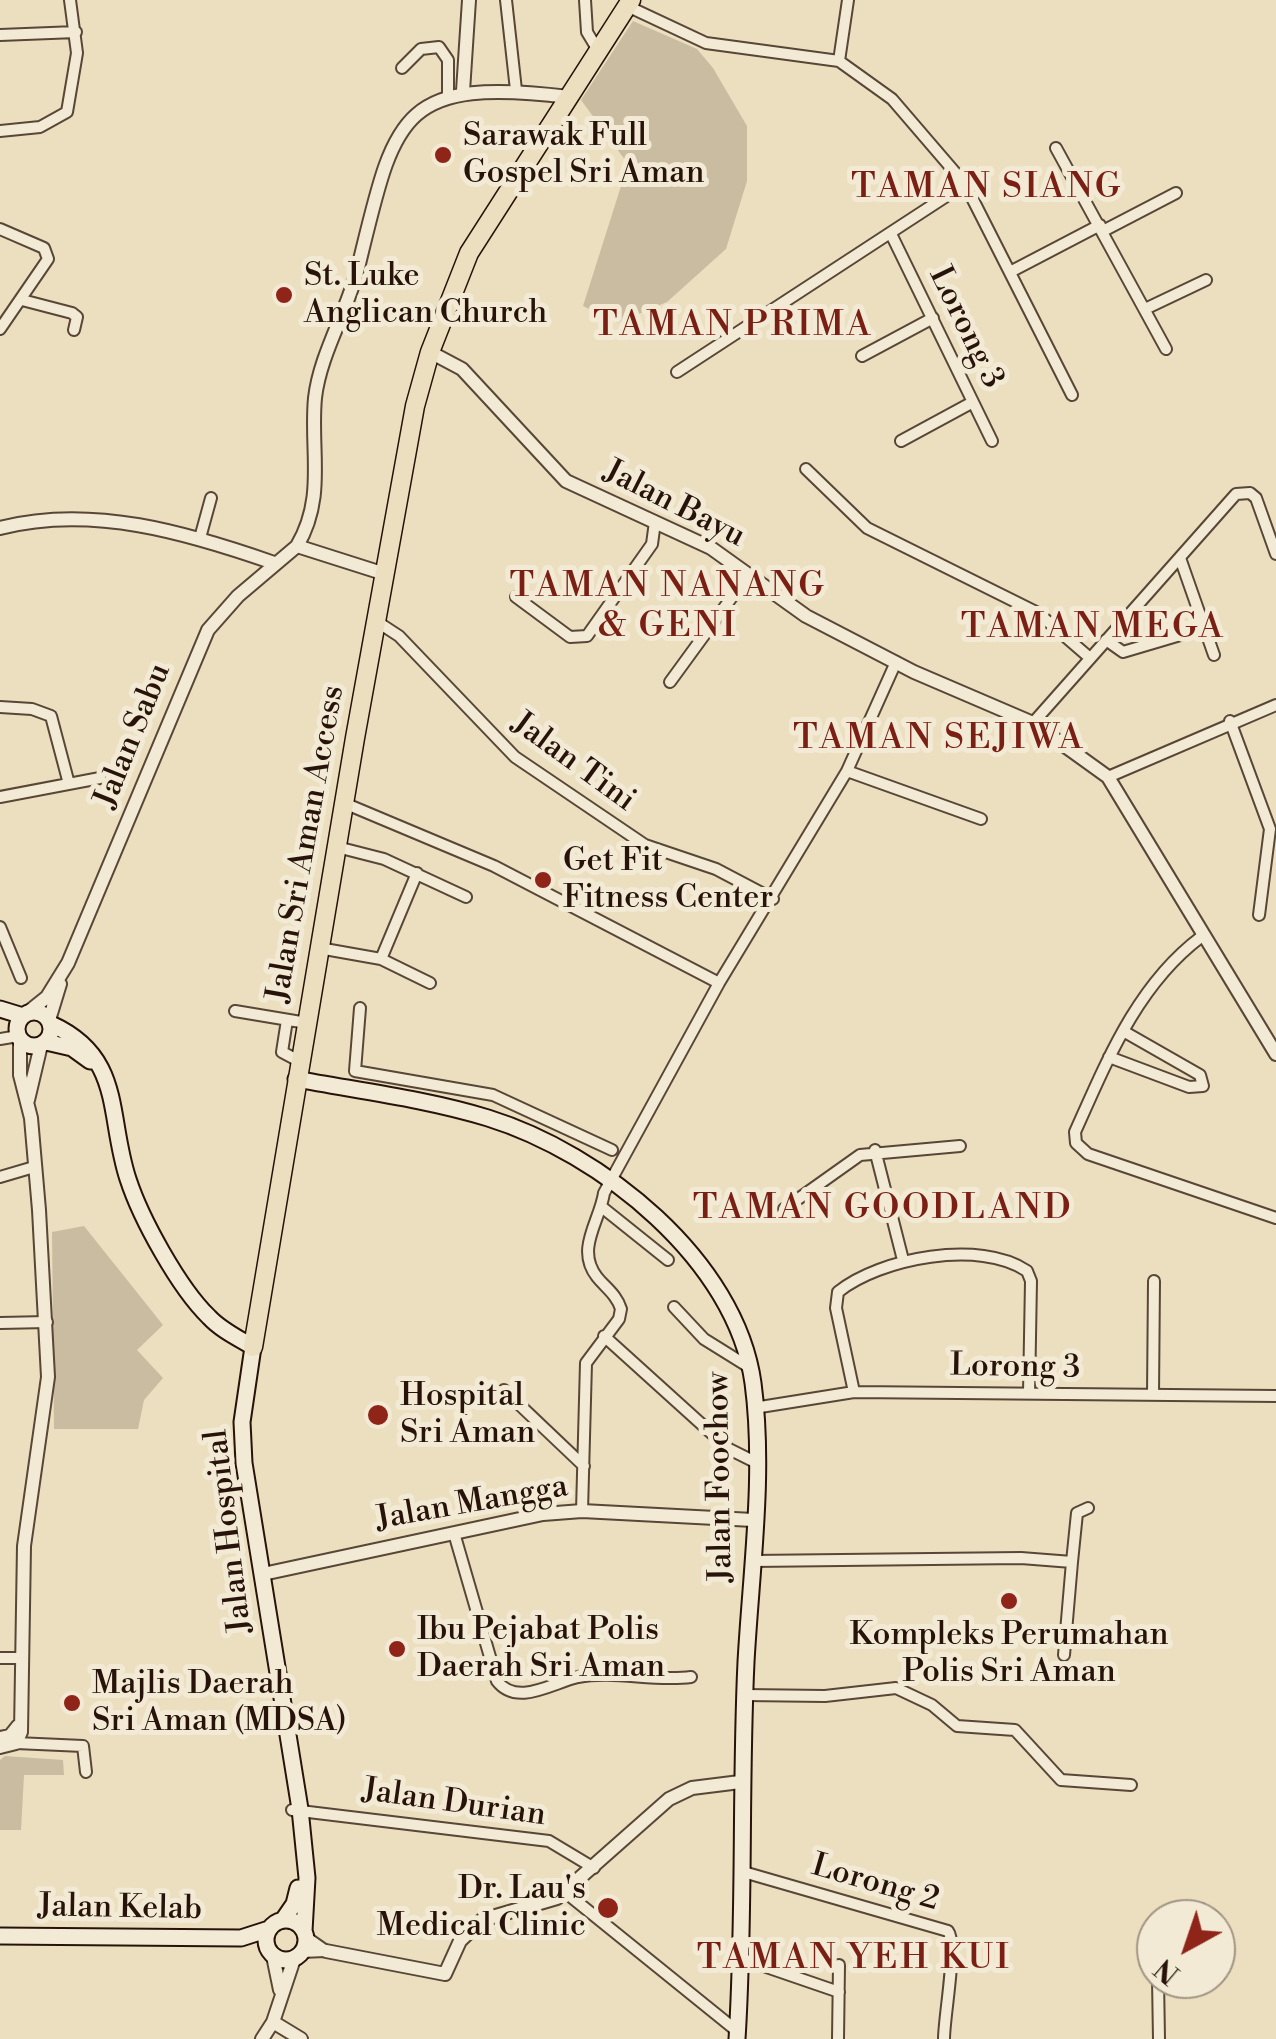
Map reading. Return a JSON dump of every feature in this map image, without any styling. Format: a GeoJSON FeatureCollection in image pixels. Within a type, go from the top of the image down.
{"type":"FeatureCollection","features":[{"type":"Feature","properties":{"kind":"main road"},"geometry":{"type":"LineString","coordinates":[[569,96],[630,3]]}},
{"type":"Feature","properties":{"kind":"main road","name":"Jalan Sri Aman Access"},"geometry":{"type":"LineString","coordinates":[[253,1348],[272,1256],[297,1070],[384,574],[430,352],[450,292],[493,213],[569,96]]}},
{"type":"Feature","properties":{"kind":"main road"},"geometry":{"type":"LineString","coordinates":[[0,1009],[21,1027],[29,1046],[43,1044],[80,1052],[106,1078]]}},
{"type":"Feature","properties":{"kind":"main road"},"geometry":{"type":"LineString","coordinates":[[21,1027],[41,1013],[88,1047],[106,1078],[121,1156],[143,1214],[208,1317],[253,1348]]}},
{"type":"Feature","properties":{"kind":"main road"},"geometry":{"type":"LineString","coordinates":[[0,1018],[21,1027]]}},
{"type":"Feature","properties":{"kind":"main road"},"geometry":{"type":"LineString","coordinates":[[43,1044],[50,1022]]}},
{"type":"Feature","properties":{"kind":"main road","name":"Jalan Foochow"},"geometry":{"type":"LineString","coordinates":[[297,1070],[488,1118],[534,1137],[606,1194],[648,1206],[684,1245],[723,1300],[750,1368],[754,1408],[745,1458],[753,1520],[740,1782],[737,2035]]}},
{"type":"Feature","properties":{"kind":"main road","name":"Jalan Hospital"},"geometry":{"type":"LineString","coordinates":[[253,1348],[242,1439],[296,1809],[298,1888],[284,1920]]}},
{"type":"Feature","properties":{"kind":"main road","name":"Jalan Hospital"},"geometry":{"type":"LineString","coordinates":[[296,1809],[308,1878],[301,1945]]}},
{"type":"Feature","properties":{"kind":"main road"},"geometry":{"type":"LineString","coordinates":[[284,1920],[301,1945]]}},
{"type":"Feature","properties":{"kind":"main road","name":"Jalan Kelab"},"geometry":{"type":"LineString","coordinates":[[0,1936],[240,1938],[284,1920]]}},
{"type":"Feature","properties":{"kind":"main road"},"geometry":{"type":"LineString","coordinates":[[269,1929],[271,1953]]}},
{"type":"Feature","properties":{"kind":"main road","name":"Jalan Kelab"},"geometry":{"type":"LineString","coordinates":[[240,1938],[271,1953],[301,1945]]}},
{"type":"Feature","properties":{"kind":"street"},"geometry":{"type":"LineString","coordinates":[[0,130],[40,127],[63,117],[74,80],[76,32],[70,0]]}},
{"type":"Feature","properties":{"kind":"street"},"geometry":{"type":"LineString","coordinates":[[464,91],[469,0]]}},
{"type":"Feature","properties":{"kind":"street"},"geometry":{"type":"LineString","coordinates":[[506,0],[516,90]]}},
{"type":"Feature","properties":{"kind":"street"},"geometry":{"type":"LineString","coordinates":[[584,0],[587,32],[599,52]]}},
{"type":"Feature","properties":{"kind":"street"},"geometry":{"type":"LineString","coordinates":[[839,61],[848,0]]}},
{"type":"Feature","properties":{"kind":"street"},"geometry":{"type":"LineString","coordinates":[[630,3],[706,43],[839,61],[892,99],[966,184],[1072,395]]}},
{"type":"Feature","properties":{"kind":"street"},"geometry":{"type":"LineString","coordinates":[[0,35],[76,32]]}},
{"type":"Feature","properties":{"kind":"street"},"geometry":{"type":"LineString","coordinates":[[402,68],[421,48],[439,47],[448,60],[448,95]]}},
{"type":"Feature","properties":{"kind":"street"},"geometry":{"type":"LineString","coordinates":[[384,574],[297,546],[310,525],[317,489],[316,394],[358,268],[380,173],[414,118],[448,95],[516,90],[569,96]]}},
{"type":"Feature","properties":{"kind":"street"},"geometry":{"type":"LineString","coordinates":[[1056,148],[1166,349]]}},
{"type":"Feature","properties":{"kind":"street"},"geometry":{"type":"LineString","coordinates":[[677,372],[892,236],[966,184]]}},
{"type":"Feature","properties":{"kind":"street"},"geometry":{"type":"LineString","coordinates":[[1010,272],[1176,192]]}},
{"type":"Feature","properties":{"kind":"street"},"geometry":{"type":"LineString","coordinates":[[0,229],[40,246],[48,255],[46,267],[0,329]]}},
{"type":"Feature","properties":{"kind":"street","name":"Lorong 3"},"geometry":{"type":"LineString","coordinates":[[892,236],[992,442]]}},
{"type":"Feature","properties":{"kind":"street"},"geometry":{"type":"LineString","coordinates":[[1144,310],[1206,280]]}},
{"type":"Feature","properties":{"kind":"street"},"geometry":{"type":"LineString","coordinates":[[22,300],[72,313],[77,318],[74,330]]}},
{"type":"Feature","properties":{"kind":"street"},"geometry":{"type":"LineString","coordinates":[[862,356],[932,318]]}},
{"type":"Feature","properties":{"kind":"street","name":"Jalan Bayu"},"geometry":{"type":"LineString","coordinates":[[430,352],[462,369],[566,480],[711,548],[791,608],[896,662],[1034,723],[1108,777],[1201,937],[1276,1054]]}},
{"type":"Feature","properties":{"kind":"street"},"geometry":{"type":"LineString","coordinates":[[901,441],[973,402]]}},
{"type":"Feature","properties":{"kind":"street"},"geometry":{"type":"LineString","coordinates":[[806,469],[867,528],[1038,613],[1090,658]]}},
{"type":"Feature","properties":{"kind":"street"},"geometry":{"type":"LineString","coordinates":[[1034,723],[1236,494],[1250,493],[1259,502],[1276,554]]}},
{"type":"Feature","properties":{"kind":"street"},"geometry":{"type":"LineString","coordinates":[[200,538],[211,498]]}},
{"type":"Feature","properties":{"kind":"street"},"geometry":{"type":"LineString","coordinates":[[0,528],[81,518],[200,538],[274,563]]}},
{"type":"Feature","properties":{"kind":"street"},"geometry":{"type":"LineString","coordinates":[[516,597],[570,637],[587,636],[652,544],[656,522]]}},
{"type":"Feature","properties":{"kind":"street","name":"Jalan Sabu"},"geometry":{"type":"LineString","coordinates":[[62,977],[150,759],[208,630],[274,563],[297,546]]}},
{"type":"Feature","properties":{"kind":"street"},"geometry":{"type":"LineString","coordinates":[[1180,558],[1214,654]]}},
{"type":"Feature","properties":{"kind":"street"},"geometry":{"type":"LineString","coordinates":[[670,682],[748,576]]}},
{"type":"Feature","properties":{"kind":"street","name":"Jalan Tini"},"geometry":{"type":"LineString","coordinates":[[376,621],[398,636],[515,757],[645,845],[716,869],[773,899]]}},
{"type":"Feature","properties":{"kind":"street"},"geometry":{"type":"LineString","coordinates":[[1106,640],[1123,652],[1204,628]]}},
{"type":"Feature","properties":{"kind":"street"},"geometry":{"type":"LineString","coordinates":[[582,1511],[586,1363],[619,1319],[621,1308],[590,1266],[588,1238],[606,1194],[719,984],[847,771],[896,662]]}},
{"type":"Feature","properties":{"kind":"street"},"geometry":{"type":"LineString","coordinates":[[1108,777],[1230,721],[1276,705]]}},
{"type":"Feature","properties":{"kind":"street"},"geometry":{"type":"LineString","coordinates":[[0,708],[45,712],[55,721],[68,784]]}},
{"type":"Feature","properties":{"kind":"street"},"geometry":{"type":"LineString","coordinates":[[1230,721],[1270,829],[1259,915]]}},
{"type":"Feature","properties":{"kind":"street"},"geometry":{"type":"LineString","coordinates":[[847,771],[981,819]]}},
{"type":"Feature","properties":{"kind":"street"},"geometry":{"type":"LineString","coordinates":[[0,797],[100,778]]}},
{"type":"Feature","properties":{"kind":"street"},"geometry":{"type":"LineString","coordinates":[[344,802],[494,866],[719,984]]}},
{"type":"Feature","properties":{"kind":"street"},"geometry":{"type":"LineString","coordinates":[[337,847],[417,873],[466,897]]}},
{"type":"Feature","properties":{"kind":"street"},"geometry":{"type":"LineString","coordinates":[[381,959],[417,873]]}},
{"type":"Feature","properties":{"kind":"street"},"geometry":{"type":"LineString","coordinates":[[0,927],[21,978]]}},
{"type":"Feature","properties":{"kind":"street"},"geometry":{"type":"LineString","coordinates":[[1201,937],[1176,955],[1122,1032],[1075,1132],[1079,1148],[1276,1218]]}},
{"type":"Feature","properties":{"kind":"street"},"geometry":{"type":"LineString","coordinates":[[319,948],[381,959],[430,984]]}},
{"type":"Feature","properties":{"kind":"street"},"geometry":{"type":"LineString","coordinates":[[50,1022],[62,977]]}},
{"type":"Feature","properties":{"kind":"street"},"geometry":{"type":"LineString","coordinates":[[0,1040],[21,1027],[62,977]]}},
{"type":"Feature","properties":{"kind":"street"},"geometry":{"type":"LineString","coordinates":[[360,1008],[355,1071],[493,1095],[612,1150]]}},
{"type":"Feature","properties":{"kind":"street"},"geometry":{"type":"LineString","coordinates":[[235,1011],[306,1023]]}},
{"type":"Feature","properties":{"kind":"street"},"geometry":{"type":"LineString","coordinates":[[287,1020],[282,1052],[297,1070]]}},
{"type":"Feature","properties":{"kind":"street"},"geometry":{"type":"LineString","coordinates":[[0,1747],[20,1718],[27,1520],[46,1403],[47,1322],[28,1100],[20,1075],[21,1027]]}},
{"type":"Feature","properties":{"kind":"street"},"geometry":{"type":"LineString","coordinates":[[1109,1056],[1190,1087],[1203,1086],[1200,1075],[1122,1032]]}},
{"type":"Feature","properties":{"kind":"street"},"geometry":{"type":"LineString","coordinates":[[28,1100],[43,1044]]}},
{"type":"Feature","properties":{"kind":"street"},"geometry":{"type":"LineString","coordinates":[[488,1118],[493,1095]]}},
{"type":"Feature","properties":{"kind":"street"},"geometry":{"type":"LineString","coordinates":[[784,1209],[860,1155],[875,1150],[960,1146]]}},
{"type":"Feature","properties":{"kind":"street"},"geometry":{"type":"LineString","coordinates":[[875,1150],[904,1260]]}},
{"type":"Feature","properties":{"kind":"street"},"geometry":{"type":"LineString","coordinates":[[0,1178],[34,1166]]}},
{"type":"Feature","properties":{"kind":"street"},"geometry":{"type":"LineString","coordinates":[[606,1194],[668,1260]]}},
{"type":"Feature","properties":{"kind":"street"},"geometry":{"type":"LineString","coordinates":[[854,1392],[835,1298],[845,1286],[904,1260],[956,1256],[1010,1263],[1027,1270],[1031,1281],[1029,1394]]}},
{"type":"Feature","properties":{"kind":"street"},"geometry":{"type":"LineString","coordinates":[[1153,1395],[1154,1281]]}},
{"type":"Feature","properties":{"kind":"street"},"geometry":{"type":"LineString","coordinates":[[674,1307],[704,1338],[750,1368]]}},
{"type":"Feature","properties":{"kind":"street"},"geometry":{"type":"LineString","coordinates":[[0,1323],[47,1322]]}},
{"type":"Feature","properties":{"kind":"street"},"geometry":{"type":"LineString","coordinates":[[604,1336],[745,1458]]}},
{"type":"Feature","properties":{"kind":"street"},"geometry":{"type":"LineString","coordinates":[[504,1390],[584,1466]]}},
{"type":"Feature","properties":{"kind":"street","name":"Lorong 3"},"geometry":{"type":"LineString","coordinates":[[754,1408],[854,1392],[1276,1396]]}},
{"type":"Feature","properties":{"kind":"street"},"geometry":{"type":"LineString","coordinates":[[1064,1655],[1076,1512],[1088,1508]]}},
{"type":"Feature","properties":{"kind":"street","name":"Jalan Mangga"},"geometry":{"type":"LineString","coordinates":[[263,1574],[509,1520],[582,1511],[753,1520]]}},
{"type":"Feature","properties":{"kind":"street"},"geometry":{"type":"LineString","coordinates":[[454,1533],[497,1682],[505,1691],[522,1695],[585,1676],[691,1677]]}},
{"type":"Feature","properties":{"kind":"street"},"geometry":{"type":"LineString","coordinates":[[752,1561],[1022,1558],[1072,1562]]}},
{"type":"Feature","properties":{"kind":"street"},"geometry":{"type":"LineString","coordinates":[[0,1658],[20,1658]]}},
{"type":"Feature","properties":{"kind":"street"},"geometry":{"type":"LineString","coordinates":[[745,1694],[825,1696],[903,1688],[957,1726],[1015,1730],[1054,1775],[1068,1783],[1131,1786]]}},
{"type":"Feature","properties":{"kind":"street"},"geometry":{"type":"LineString","coordinates":[[9,1739],[83,1746],[86,1772]]}},
{"type":"Feature","properties":{"kind":"street"},"geometry":{"type":"LineString","coordinates":[[262,2039],[273,2022],[280,1992],[301,1945],[445,1974],[460,1941],[482,1920],[565,1892],[669,1798],[692,1788],[740,1782]]}},
{"type":"Feature","properties":{"kind":"street","name":"Jalan Durian"},"geometry":{"type":"LineString","coordinates":[[296,1809],[549,1841],[594,1868]]}},
{"type":"Feature","properties":{"kind":"street","name":"Lorong 2"},"geometry":{"type":"LineString","coordinates":[[740,1871],[948,1930],[955,1947],[946,1983],[944,2039]]}},
{"type":"Feature","properties":{"kind":"street"},"geometry":{"type":"LineString","coordinates":[[565,1892],[737,2035]]}},
{"type":"Feature","properties":{"kind":"street"},"geometry":{"type":"LineString","coordinates":[[271,1953],[280,1992]]}},
{"type":"Feature","properties":{"kind":"street"},"geometry":{"type":"LineString","coordinates":[[740,1958],[839,1992]]}},
{"type":"Feature","properties":{"kind":"street"},"geometry":{"type":"LineString","coordinates":[[838,2039],[839,1965]]}},
{"type":"Feature","properties":{"kind":"street"},"geometry":{"type":"LineString","coordinates":[[1158,1999],[1158,2039]]}},
{"type":"Feature","properties":{"kind":"street"},"geometry":{"type":"LineString","coordinates":[[273,2022],[300,2039]]}},
{"type":"Feature","properties":{"kind":"shaded area"},"geometry":{"type":"Polygon","coordinates":[[[633,21],[697,49],[713,68],[747,126],[747,181],[726,249],[667,302],[617,323],[583,306],[628,164],[581,100],[633,21]]]}},
{"type":"Feature","properties":{"kind":"shaded area"},"geometry":{"type":"Polygon","coordinates":[[[84,1226],[163,1325],[137,1350],[163,1378],[144,1400],[138,1429],[54,1429],[52,1232],[84,1226]]]}},
{"type":"Feature","properties":{"kind":"shaded area"},"geometry":{"type":"Polygon","coordinates":[[[5,1756],[63,1760],[64,1775],[24,1775],[21,1830],[0,1830],[0,1760],[5,1756]]]}},
{"type":"Feature","properties":{"kind":"place","name":"Sarawak Full Gospel Sri Aman"},"geometry":{"type":"Point","coordinates":[443,155]}},
{"type":"Feature","properties":{"kind":"place","name":"St. Luke Anglican Church"},"geometry":{"type":"Point","coordinates":[284,295]}},
{"type":"Feature","properties":{"kind":"place","name":"Get Fit Fitness Center"},"geometry":{"type":"Point","coordinates":[543,880]}},
{"type":"Feature","properties":{"kind":"place","name":"Hospital Sri Aman"},"geometry":{"type":"Point","coordinates":[378,1415]}},
{"type":"Feature","properties":{"kind":"place","name":"Kompleks Perumahan Polis Sri Aman"},"geometry":{"type":"Point","coordinates":[1009,1601]}},
{"type":"Feature","properties":{"kind":"place","name":"Ibu Pejabat Polis Daerah Sri Aman"},"geometry":{"type":"Point","coordinates":[397,1649]}},
{"type":"Feature","properties":{"kind":"place","name":"Majlis Daerah Sri Aman (MDSA)"},"geometry":{"type":"Point","coordinates":[72,1703]}},
{"type":"Feature","properties":{"kind":"place","name":"Dr. Lau's Medical Clinic"},"geometry":{"type":"Point","coordinates":[608,1908]}},
{"type":"Feature","properties":{"kind":"district","name":"TAMAN SIANG"},"geometry":{"type":"Point","coordinates":[987,189]}},
{"type":"Feature","properties":{"kind":"district","name":"TAMAN PRIMA"},"geometry":{"type":"Point","coordinates":[733,327]}},
{"type":"Feature","properties":{"kind":"district","name":"TAMAN NANANG & GENI"},"geometry":{"type":"Point","coordinates":[668,608]}},
{"type":"Feature","properties":{"kind":"district","name":"TAMAN MEGA"},"geometry":{"type":"Point","coordinates":[1093,629]}},
{"type":"Feature","properties":{"kind":"district","name":"TAMAN SEJIWA"},"geometry":{"type":"Point","coordinates":[939,740]}},
{"type":"Feature","properties":{"kind":"district","name":"TAMAN GOODLAND"},"geometry":{"type":"Point","coordinates":[883,1210]}},
{"type":"Feature","properties":{"kind":"district","name":"TAMAN YEH KUI"},"geometry":{"type":"Point","coordinates":[854,1960]}}]}
